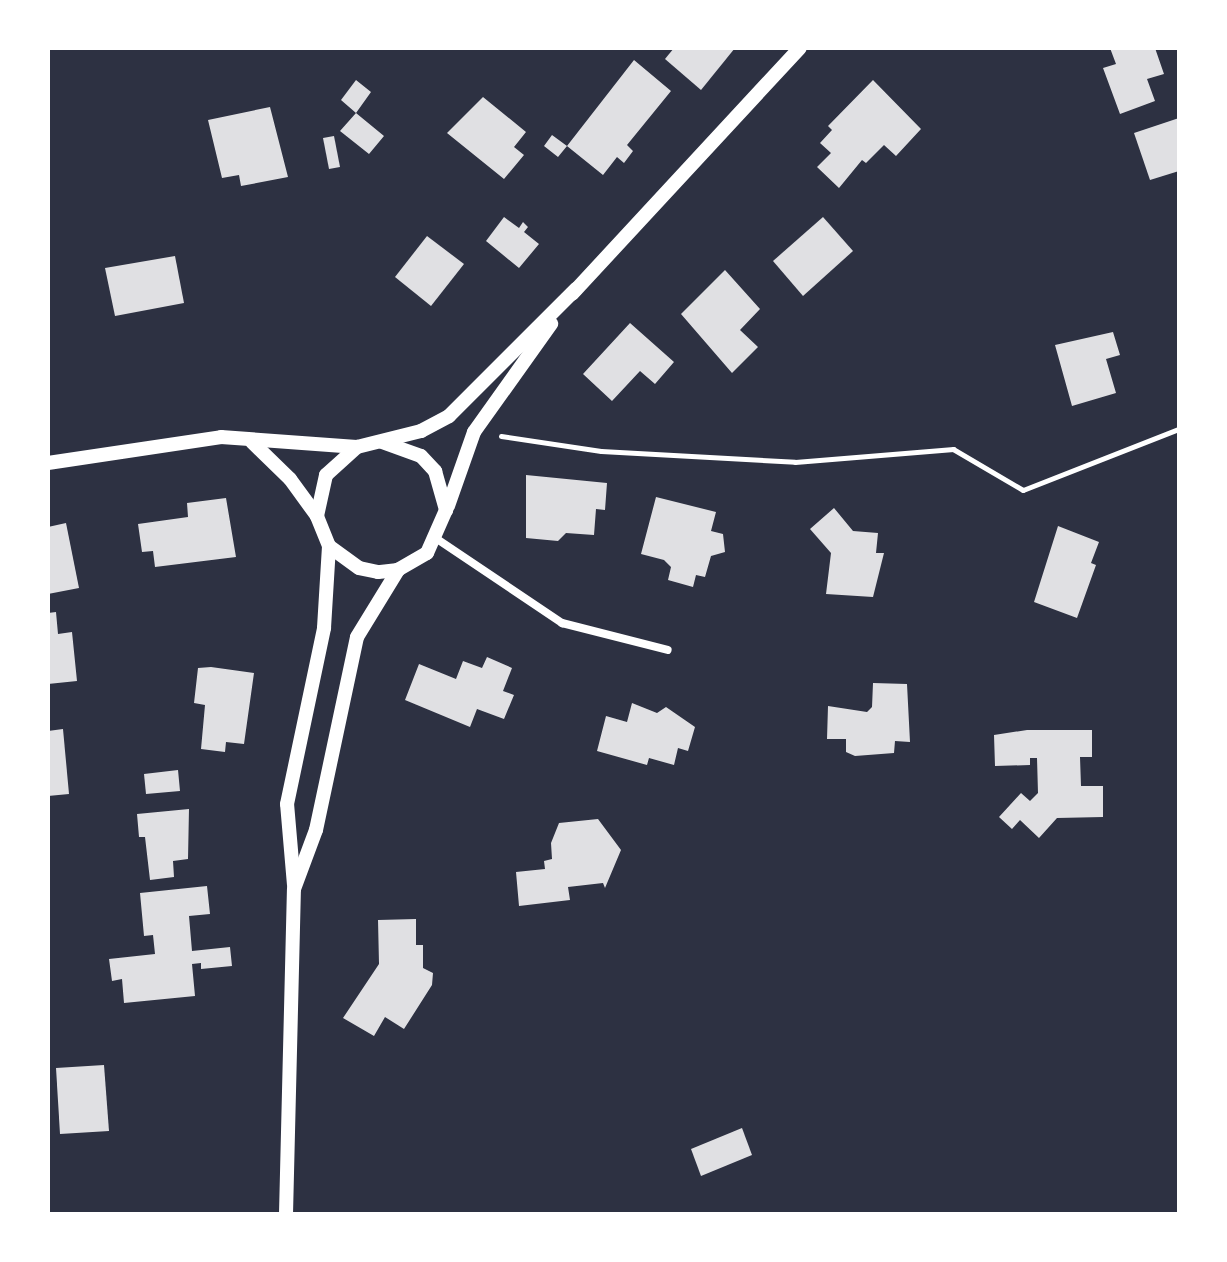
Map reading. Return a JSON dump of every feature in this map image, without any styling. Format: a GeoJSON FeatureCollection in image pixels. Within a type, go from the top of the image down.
{"type":"FeatureCollection","features":[{"type":"Feature","properties":{"kind":"street"},"geometry":{"type":"LineString","coordinates":[[48,463],[221,437],[252,442],[357,447],[421,431],[449,416],[576,289],[800,48]]}},
{"type":"Feature","properties":{"kind":"street"},"geometry":{"type":"LineString","coordinates":[[294,889],[316,830],[357,637],[398,570],[427,553],[437,539],[474,432],[576,289]]}},
{"type":"Feature","properties":{"kind":"street"},"geometry":{"type":"LineString","coordinates":[[252,442],[290,479],[317,516],[329,546],[324,628],[287,804],[294,889],[286,1214]]}},
{"type":"Feature","properties":{"kind":"street"},"geometry":{"type":"LineString","coordinates":[[382,442],[421,456],[435,471],[446,510]]}},
{"type":"Feature","properties":{"kind":"street"},"geometry":{"type":"LineString","coordinates":[[317,516],[326,475],[357,447]]}},
{"type":"Feature","properties":{"kind":"street"},"geometry":{"type":"LineString","coordinates":[[437,539],[562,623],[668,650]]}},
{"type":"Feature","properties":{"kind":"street"},"geometry":{"type":"LineString","coordinates":[[329,546],[359,568],[398,570]]}},
{"type":"Feature","properties":{"kind":"path"},"geometry":{"type":"LineString","coordinates":[[474,432],[601,451],[795,462],[953,449],[1023,490],[1179,429]]}},
{"type":"Feature","properties":{"kind":"building"},"geometry":{"type":"Polygon","coordinates":[[[674,48],[735,48],[701,90],[665,59],[674,48]]]}},
{"type":"Feature","properties":{"kind":"building"},"geometry":{"type":"Polygon","coordinates":[[[1110,48],[1155,48],[1164,74],[1147,79],[1155,101],[1120,114],[1103,68],[1116,64],[1110,48]]]}},
{"type":"Feature","properties":{"kind":"building"},"geometry":{"type":"Polygon","coordinates":[[[634,60],[671,91],[627,145],[633,151],[624,163],[617,157],[603,175],[567,146],[634,60]]]}},
{"type":"Feature","properties":{"kind":"building"},"geometry":{"type":"Polygon","coordinates":[[[356,80],[371,92],[356,113],[341,100],[356,80]]]}},
{"type":"Feature","properties":{"kind":"building"},"geometry":{"type":"Polygon","coordinates":[[[873,80],[921,129],[896,156],[884,145],[866,163],[862,160],[839,188],[817,167],[831,153],[820,143],[832,130],[828,126],[873,80]]]}},
{"type":"Feature","properties":{"kind":"building"},"geometry":{"type":"Polygon","coordinates":[[[483,97],[526,132],[514,147],[524,155],[504,179],[447,133],[483,97]]]}},
{"type":"Feature","properties":{"kind":"building"},"geometry":{"type":"Polygon","coordinates":[[[270,107],[288,177],[241,186],[239,175],[222,178],[208,120],[270,107]]]}},
{"type":"Feature","properties":{"kind":"building"},"geometry":{"type":"Polygon","coordinates":[[[356,113],[384,136],[369,154],[340,131],[356,113]]]}},
{"type":"Feature","properties":{"kind":"building"},"geometry":{"type":"Polygon","coordinates":[[[1179,118],[1179,171],[1150,180],[1134,133],[1179,118]]]}},
{"type":"Feature","properties":{"kind":"building"},"geometry":{"type":"Polygon","coordinates":[[[552,135],[567,146],[558,157],[544,146],[552,135]]]}},
{"type":"Feature","properties":{"kind":"building"},"geometry":{"type":"Polygon","coordinates":[[[334,136],[340,167],[329,169],[323,138],[334,136]]]}},
{"type":"Feature","properties":{"kind":"building"},"geometry":{"type":"Polygon","coordinates":[[[504,217],[519,228],[523,222],[528,227],[524,232],[539,244],[519,268],[486,241],[504,217]]]}},
{"type":"Feature","properties":{"kind":"building"},"geometry":{"type":"Polygon","coordinates":[[[823,217],[853,251],[803,296],[773,261],[823,217]]]}},
{"type":"Feature","properties":{"kind":"building"},"geometry":{"type":"Polygon","coordinates":[[[427,236],[464,264],[431,306],[395,277],[427,236]]]}},
{"type":"Feature","properties":{"kind":"building"},"geometry":{"type":"Polygon","coordinates":[[[175,256],[184,303],[115,316],[105,268],[175,256]]]}},
{"type":"Feature","properties":{"kind":"building"},"geometry":{"type":"Polygon","coordinates":[[[725,270],[760,309],[740,330],[758,347],[732,373],[681,314],[725,270]]]}},
{"type":"Feature","properties":{"kind":"building"},"geometry":{"type":"Polygon","coordinates":[[[630,323],[674,362],[655,384],[640,371],[612,401],[583,374],[630,323]]]}},
{"type":"Feature","properties":{"kind":"building"},"geometry":{"type":"Polygon","coordinates":[[[1113,332],[1120,355],[1106,359],[1116,393],[1072,406],[1055,345],[1113,332]]]}},
{"type":"Feature","properties":{"kind":"building"},"geometry":{"type":"Polygon","coordinates":[[[526,475],[607,483],[605,510],[596,509],[594,535],[566,533],[558,541],[526,538],[526,475]]]}},
{"type":"Feature","properties":{"kind":"building"},"geometry":{"type":"Polygon","coordinates":[[[656,497],[716,512],[711,531],[723,534],[725,552],[711,556],[705,577],[696,575],[693,587],[668,580],[671,567],[664,560],[641,554],[656,497]]]}},
{"type":"Feature","properties":{"kind":"building"},"geometry":{"type":"Polygon","coordinates":[[[226,498],[236,557],[155,567],[153,551],[142,552],[138,524],[188,517],[187,503],[226,498]]]}},
{"type":"Feature","properties":{"kind":"building"},"geometry":{"type":"Polygon","coordinates":[[[834,508],[853,531],[878,533],[876,553],[884,553],[873,597],[826,594],[831,553],[810,529],[834,508]]]}},
{"type":"Feature","properties":{"kind":"building"},"geometry":{"type":"Polygon","coordinates":[[[66,523],[79,588],[48,594],[48,527],[66,523]]]}},
{"type":"Feature","properties":{"kind":"building"},"geometry":{"type":"Polygon","coordinates":[[[1058,526],[1099,542],[1091,563],[1096,565],[1077,618],[1034,602],[1058,526]]]}},
{"type":"Feature","properties":{"kind":"building"},"geometry":{"type":"Polygon","coordinates":[[[56,612],[58,634],[72,632],[77,681],[48,684],[48,613],[56,612]]]}},
{"type":"Feature","properties":{"kind":"building"},"geometry":{"type":"Polygon","coordinates":[[[487,657],[512,668],[503,691],[514,695],[504,719],[477,709],[470,727],[405,700],[419,664],[456,679],[463,661],[482,668],[487,657]]]}},
{"type":"Feature","properties":{"kind":"building"},"geometry":{"type":"Polygon","coordinates":[[[198,668],[254,673],[244,744],[226,742],[225,752],[201,749],[205,705],[194,703],[198,668]]]}},
{"type":"Feature","properties":{"kind":"building"},"geometry":{"type":"Polygon","coordinates":[[[873,683],[907,684],[910,742],[895,741],[894,753],[855,756],[846,752],[846,739],[827,739],[828,706],[867,712],[872,707],[873,683]]]}},
{"type":"Feature","properties":{"kind":"building"},"geometry":{"type":"Polygon","coordinates":[[[632,703],[657,713],[666,707],[695,727],[688,751],[678,748],[674,765],[649,758],[647,765],[597,751],[606,716],[627,722],[632,703]]]}},
{"type":"Feature","properties":{"kind":"building"},"geometry":{"type":"Polygon","coordinates":[[[63,729],[69,794],[48,796],[48,731],[63,729]]]}},
{"type":"Feature","properties":{"kind":"building"},"geometry":{"type":"Polygon","coordinates":[[[1027,730],[1092,730],[1092,757],[1080,757],[1081,786],[1103,786],[1103,817],[1057,818],[1039,838],[1020,820],[1012,829],[999,817],[1021,793],[1030,801],[1038,793],[1037,758],[1030,758],[1030,765],[995,766],[994,735],[1027,730]]]}},
{"type":"Feature","properties":{"kind":"building"},"geometry":{"type":"Polygon","coordinates":[[[178,770],[180,791],[146,794],[144,774],[178,770]]]}},
{"type":"Feature","properties":{"kind":"building"},"geometry":{"type":"Polygon","coordinates":[[[189,809],[188,859],[173,861],[174,877],[150,880],[145,837],[139,837],[137,814],[189,809]]]}},
{"type":"Feature","properties":{"kind":"building"},"geometry":{"type":"Polygon","coordinates":[[[598,819],[621,850],[605,888],[603,883],[568,887],[570,900],[519,906],[516,872],[545,869],[544,861],[552,859],[551,843],[559,823],[598,819]]]}},
{"type":"Feature","properties":{"kind":"building"},"geometry":{"type":"Polygon","coordinates":[[[207,886],[210,914],[189,916],[192,951],[230,947],[232,966],[201,969],[201,963],[192,964],[195,996],[124,1003],[122,979],[112,981],[109,959],[155,954],[153,935],[144,936],[140,893],[207,886]]]}},
{"type":"Feature","properties":{"kind":"building"},"geometry":{"type":"Polygon","coordinates":[[[416,919],[416,945],[423,945],[423,968],[433,973],[432,985],[404,1029],[385,1017],[374,1036],[343,1018],[379,964],[378,920],[416,919]]]}},
{"type":"Feature","properties":{"kind":"building"},"geometry":{"type":"Polygon","coordinates":[[[104,1065],[109,1131],[60,1134],[56,1068],[104,1065]]]}},
{"type":"Feature","properties":{"kind":"building"},"geometry":{"type":"Polygon","coordinates":[[[742,1128],[752,1155],[701,1176],[691,1149],[742,1128]]]}}]}
